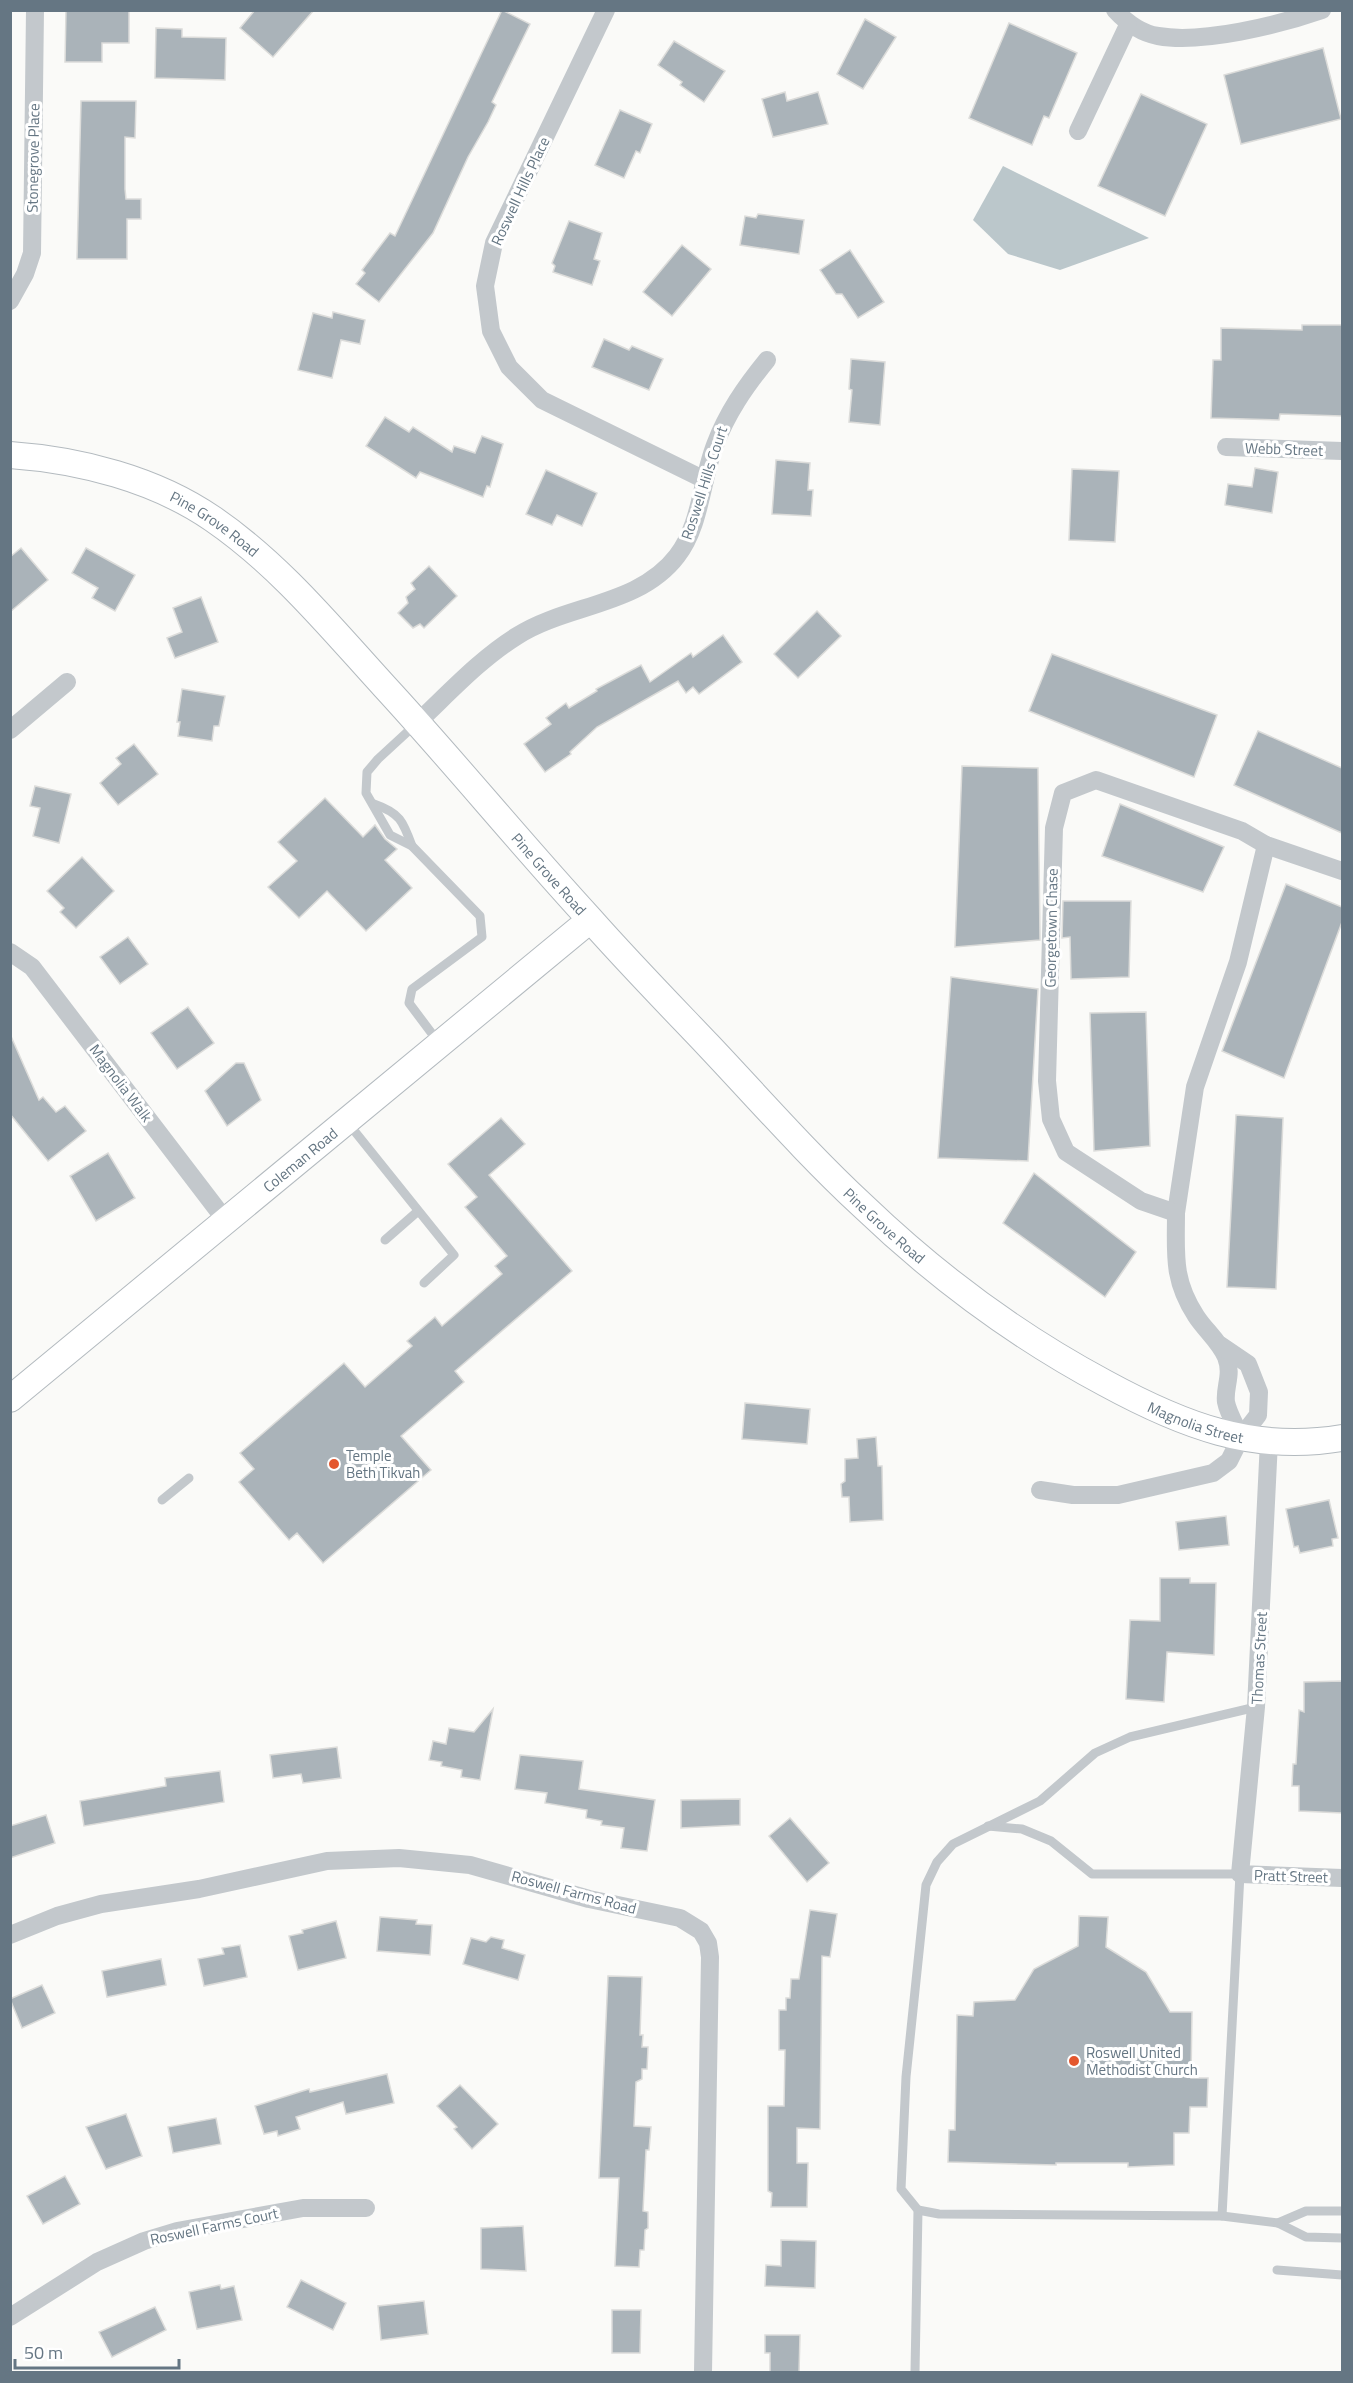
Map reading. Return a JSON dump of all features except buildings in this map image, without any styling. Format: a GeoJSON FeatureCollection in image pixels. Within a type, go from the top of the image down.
{"type":"FeatureCollection","features":[{"type":"Feature","properties":{"kind":"main road","name":"Pine Grove Road"},"geometry":{"type":"LineString","coordinates":[[10,455],[94,467],[147,485],[210,516],[266,558],[418,722],[590,920],[863,1207],[957,1288],[1058,1359]]}},
{"type":"Feature","properties":{"kind":"main road","name":"Coleman Road"},"geometry":{"type":"LineString","coordinates":[[10,1399],[590,920]]}},
{"type":"Feature","properties":{"kind":"main road","name":"Magnolia Street"},"geometry":{"type":"LineString","coordinates":[[1058,1359],[1159,1413],[1187,1423],[1241,1437],[1269,1441],[1316,1442],[1342,1438]]}},
{"type":"Feature","properties":{"kind":"street","name":"Stonegrove Place"},"geometry":{"type":"LineString","coordinates":[[12,294],[25,274],[32,253],[35,10]]}},
{"type":"Feature","properties":{"kind":"street","name":"Roswell Hills Place"},"geometry":{"type":"LineString","coordinates":[[606,10],[494,243],[485,286],[491,331],[509,367],[542,400],[705,480]]}},
{"type":"Feature","properties":{"kind":"street"},"geometry":{"type":"LineString","coordinates":[[1115,10],[1128,25],[1157,36],[1214,36],[1322,10]]}},
{"type":"Feature","properties":{"kind":"street"},"geometry":{"type":"LineString","coordinates":[[1078,131],[1128,25]]}},
{"type":"Feature","properties":{"kind":"street","name":"Roswell Hills Court"},"geometry":{"type":"LineString","coordinates":[[418,722],[496,651],[517,635],[543,622],[634,591],[662,573],[678,556],[690,535],[714,446],[728,415],[745,387],[767,360]]}},
{"type":"Feature","properties":{"kind":"street","name":"Webb Street"},"geometry":{"type":"LineString","coordinates":[[1226,447],[1342,451]]}},
{"type":"Feature","properties":{"kind":"street"},"geometry":{"type":"LineString","coordinates":[[10,730],[67,682]]}},
{"type":"Feature","properties":{"kind":"street","name":"Georgetown Chase"},"geometry":{"type":"LineString","coordinates":[[1176,1213],[1142,1201],[1066,1152],[1051,1119],[1047,1081],[1054,828],[1063,793],[1096,780],[1242,831],[1266,845],[1342,870]]}},
{"type":"Feature","properties":{"kind":"street"},"geometry":{"type":"LineString","coordinates":[[1241,1437],[1226,1402],[1230,1380],[1227,1359],[1220,1345],[1196,1316],[1176,1274],[1176,1213],[1195,1087],[1238,962],[1266,845]]}},
{"type":"Feature","properties":{"kind":"street","name":"Magnolia Walk"},"geometry":{"type":"LineString","coordinates":[[10,952],[32,967],[226,1221]]}},
{"type":"Feature","properties":{"kind":"street"},"geometry":{"type":"LineString","coordinates":[[1040,1490],[1073,1495],[1118,1495],[1213,1473],[1229,1461],[1241,1437],[1258,1415],[1259,1392],[1248,1364],[1220,1345]]}},
{"type":"Feature","properties":{"kind":"street","name":"Thomas Street"},"geometry":{"type":"LineString","coordinates":[[1240,1874],[1256,1707],[1269,1441]]}},
{"type":"Feature","properties":{"kind":"street","name":"Roswell Farms Road"},"geometry":{"type":"LineString","coordinates":[[10,1935],[57,1916],[101,1904],[199,1889],[327,1861],[399,1858],[470,1865],[589,1899],[680,1918],[687,1922],[701,1931],[708,1943],[710,1957],[703,2373]]}},
{"type":"Feature","properties":{"kind":"street","name":"Pratt Street"},"geometry":{"type":"LineString","coordinates":[[1240,1874],[1342,1878]]}},
{"type":"Feature","properties":{"kind":"street","name":"Roswell Farms Court"},"geometry":{"type":"LineString","coordinates":[[10,2317],[97,2262],[144,2241],[177,2231],[303,2208],[366,2208]]}},
{"type":"Feature","properties":{"kind":"lane"},"geometry":{"type":"LineString","coordinates":[[418,722],[367,772],[366,793],[374,804],[379,820],[390,835],[412,846],[480,916],[482,937],[412,989],[409,1003],[440,1044]]}},
{"type":"Feature","properties":{"kind":"lane"},"geometry":{"type":"LineString","coordinates":[[374,804],[393,810],[405,825],[412,846]]}},
{"type":"Feature","properties":{"kind":"lane"},"geometry":{"type":"LineString","coordinates":[[346,1121],[417,1212],[454,1255],[424,1282]]}},
{"type":"Feature","properties":{"kind":"lane"},"geometry":{"type":"LineString","coordinates":[[385,1239],[417,1212]]}},
{"type":"Feature","properties":{"kind":"lane"},"geometry":{"type":"LineString","coordinates":[[162,1500],[189,1478]]}},
{"type":"Feature","properties":{"kind":"lane"},"geometry":{"type":"LineString","coordinates":[[915,2373],[918,2210],[901,2189],[906,2077],[926,1886],[937,1862],[952,1844],[986,1825],[1040,1801],[1095,1753],[1130,1737],[1256,1707]]}},
{"type":"Feature","properties":{"kind":"lane"},"geometry":{"type":"LineString","coordinates":[[986,1825],[1022,1829],[1051,1841],[1092,1874],[1240,1874],[1222,2216]]}},
{"type":"Feature","properties":{"kind":"lane"},"geometry":{"type":"LineString","coordinates":[[918,2210],[939,2214],[1222,2216],[1278,2223],[1306,2237],[1342,2238]]}},
{"type":"Feature","properties":{"kind":"lane"},"geometry":{"type":"LineString","coordinates":[[1278,2223],[1306,2211],[1342,2211]]}},
{"type":"Feature","properties":{"kind":"lane"},"geometry":{"type":"LineString","coordinates":[[1277,2270],[1342,2275]]}},
{"type":"Feature","properties":{"kind":"shaded area"},"geometry":{"type":"Polygon","coordinates":[[[1003,166],[1149,238],[1060,270],[1008,254],[973,220],[1003,166]]]}},
{"type":"Feature","properties":{"kind":"place","name":"Temple Beth Tikvah"},"geometry":{"type":"Point","coordinates":[334,1464]}},
{"type":"Feature","properties":{"kind":"place","name":"Roswell United Methodist Church"},"geometry":{"type":"Point","coordinates":[1074,2061]}}]}
